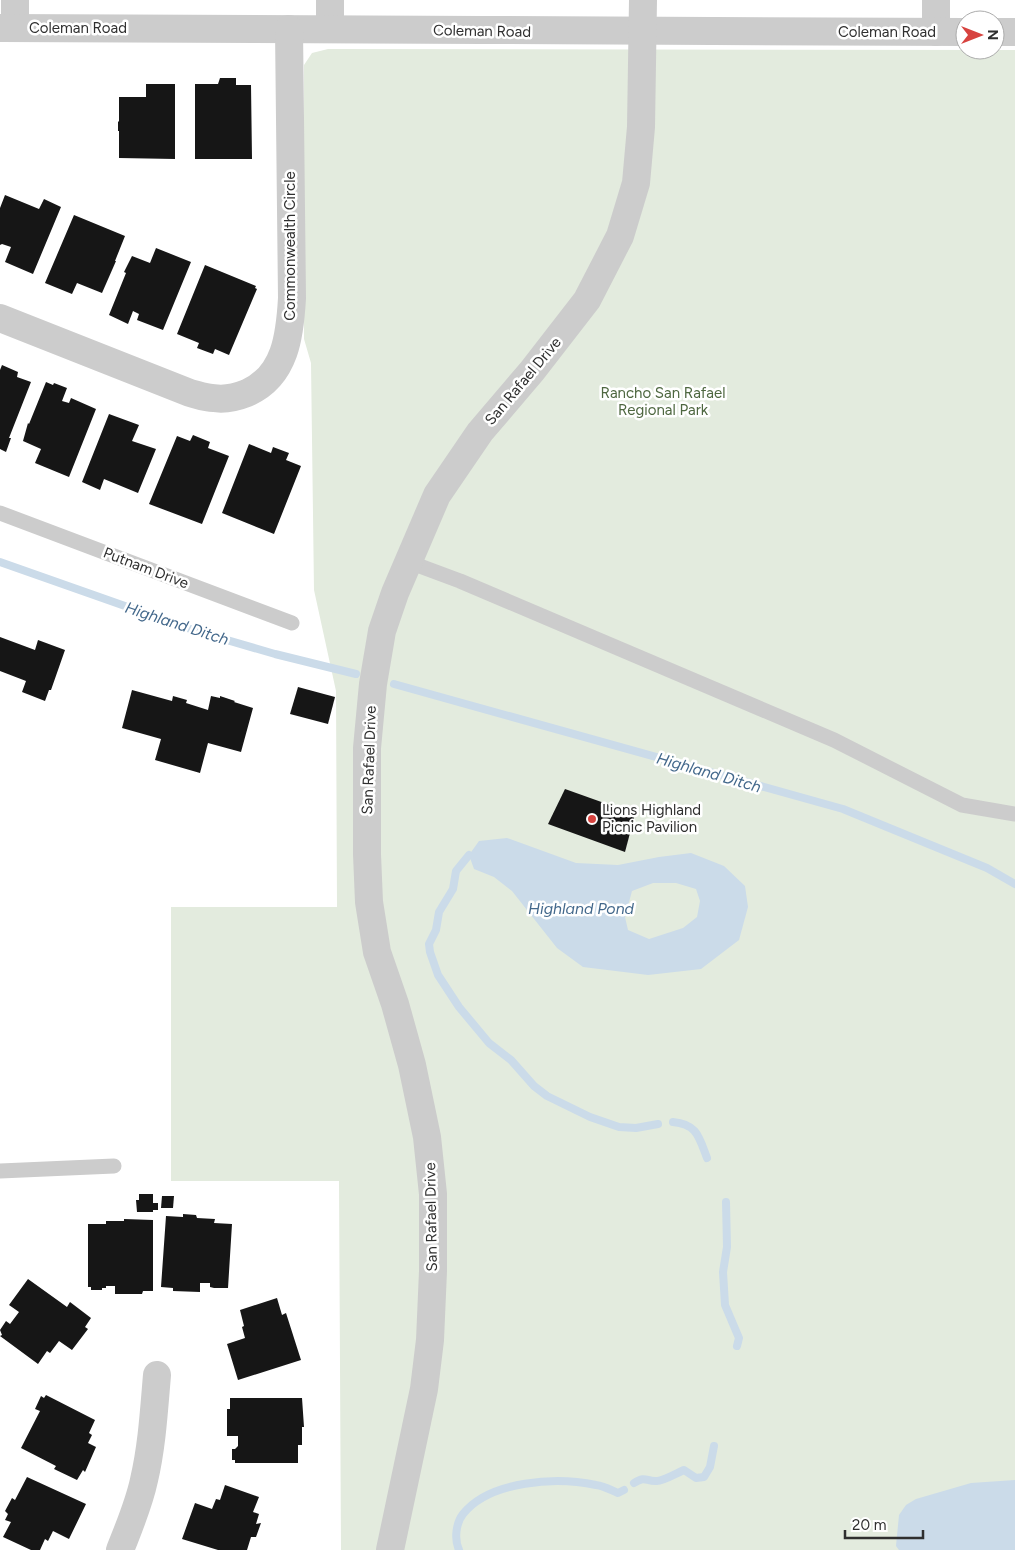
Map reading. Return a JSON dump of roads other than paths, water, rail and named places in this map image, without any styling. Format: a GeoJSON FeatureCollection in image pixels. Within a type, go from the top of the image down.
{"type":"FeatureCollection","features":[{"type":"Feature","properties":{"kind":"street"},"geometry":{"type":"LineString","coordinates":[[7,28],[15,0]]}},
{"type":"Feature","properties":{"kind":"street"},"geometry":{"type":"LineString","coordinates":[[330,0],[330,30]]}},
{"type":"Feature","properties":{"kind":"street","name":"San Rafael Drive"},"geometry":{"type":"LineString","coordinates":[[390,1550],[425,1381],[430,1340],[433,1271],[433,1194],[427,1137],[412,1065],[395,1004],[377,952],[369,902],[367,748],[373,684],[382,631],[395,593],[437,495],[480,432],[532,371],[587,300],[620,236],[636,183],[641,127],[643,0]]}},
{"type":"Feature","properties":{"kind":"street"},"geometry":{"type":"LineString","coordinates":[[936,0],[936,32]]}},
{"type":"Feature","properties":{"kind":"street","name":"Coleman Road"},"geometry":{"type":"LineString","coordinates":[[7,28],[955,32]]}},
{"type":"Feature","properties":{"kind":"street","name":"Commonwealth Circle"},"geometry":{"type":"LineString","coordinates":[[0,318],[190,393],[214,399],[237,397],[256,389],[274,372],[285,350],[290,328],[292,298],[289,29]]}},
{"type":"Feature","properties":{"kind":"street"},"geometry":{"type":"LineString","coordinates":[[120,1550],[133,1519],[144,1482],[150,1448],[157,1375]]}},
{"type":"Feature","properties":{"kind":"lane","name":"Putnam Drive"},"geometry":{"type":"LineString","coordinates":[[0,513],[292,623]]}},
{"type":"Feature","properties":{"kind":"lane"},"geometry":{"type":"LineString","coordinates":[[409,562],[460,580],[834,740],[962,806],[1015,814]]}},
{"type":"Feature","properties":{"kind":"lane"},"geometry":{"type":"LineString","coordinates":[[0,1171],[114,1166]]}},
{"type":"Feature","properties":{"kind":"water","name":"Highland Pond"},"geometry":{"type":"Polygon","coordinates":[[[507,838],[576,863],[618,865],[691,853],[724,866],[745,886],[748,907],[739,940],[701,969],[648,975],[583,967],[557,948],[512,891],[494,877],[474,869],[469,855],[479,841],[507,838]],[[653,883],[632,891],[625,917],[628,930],[649,939],[683,928],[697,917],[700,901],[696,889],[676,883],[653,883]]]}},
{"type":"Feature","properties":{"kind":"water"},"geometry":{"type":"Polygon","coordinates":[[[1015,1480],[1015,1550],[899,1550],[896,1546],[899,1515],[906,1505],[916,1499],[971,1483],[1015,1480]]]}},
{"type":"Feature","properties":{"kind":"waterway","name":"Highland Ditch"},"geometry":{"type":"LineString","coordinates":[[0,562],[196,631],[275,654],[356,674]]}},
{"type":"Feature","properties":{"kind":"waterway","name":"Highland Ditch"},"geometry":{"type":"LineString","coordinates":[[394,684],[843,809],[987,868],[1015,884]]}},
{"type":"Feature","properties":{"kind":"waterway"},"geometry":{"type":"LineString","coordinates":[[469,855],[456,871],[453,889],[439,912],[436,930],[429,944],[438,975],[459,1007],[489,1043],[511,1060],[534,1086],[547,1096],[590,1117],[619,1127],[636,1128],[658,1124]]}},
{"type":"Feature","properties":{"kind":"waterway"},"geometry":{"type":"LineString","coordinates":[[673,1122],[681,1123],[696,1133],[707,1158]]}},
{"type":"Feature","properties":{"kind":"waterway"},"geometry":{"type":"LineString","coordinates":[[726,1202],[727,1247],[723,1272],[725,1305],[739,1338],[737,1346]]}},
{"type":"Feature","properties":{"kind":"waterway"},"geometry":{"type":"LineString","coordinates":[[634,1483],[644,1479],[660,1481],[684,1470],[696,1478],[704,1477],[710,1467],[714,1446]]}},
{"type":"Feature","properties":{"kind":"waterway"},"geometry":{"type":"LineString","coordinates":[[459,1550],[456,1531],[463,1514],[475,1503],[490,1494],[525,1484],[563,1481],[599,1486],[618,1493],[624,1490]]}},
{"type":"Feature","properties":{"kind":"place","name":"Lions Highland Picnic Pavilion"},"geometry":{"type":"Point","coordinates":[592,819]}},
{"type":"Feature","properties":{"kind":"park label","name":"Rancho San Rafael Regional Park"},"geometry":{"type":"Point","coordinates":[663,402]}}]}
